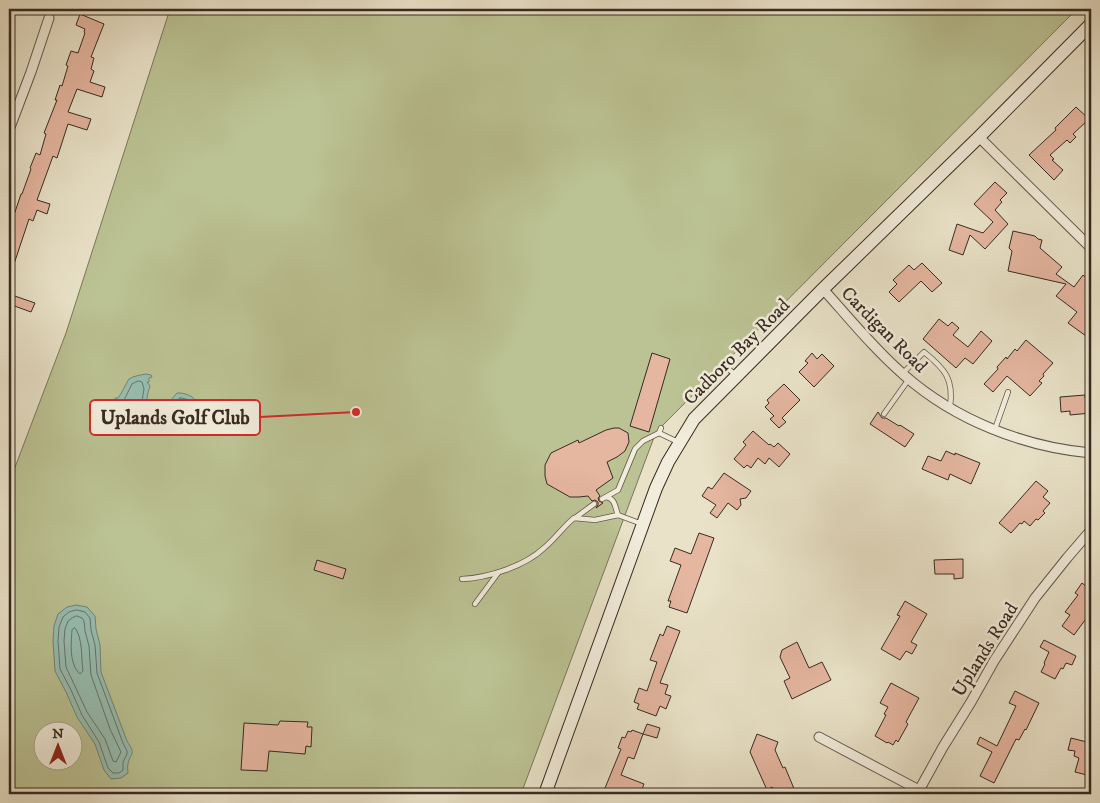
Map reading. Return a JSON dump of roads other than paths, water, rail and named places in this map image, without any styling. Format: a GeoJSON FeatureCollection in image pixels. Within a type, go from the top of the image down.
{"type":"FeatureCollection","features":[{"type":"Feature","properties":{"kind":"main road","name":"Cadboro Bay Road"},"geometry":{"type":"LineString","coordinates":[[548,793],[660,480],[668,462],[694,419],[1091,24]]}},
{"type":"Feature","properties":{"kind":"street"},"geometry":{"type":"LineString","coordinates":[[9,130],[49,18]]}},
{"type":"Feature","properties":{"kind":"street"},"geometry":{"type":"LineString","coordinates":[[979,137],[1089,246]]}},
{"type":"Feature","properties":{"kind":"street","name":"Cardigan Road"},"geometry":{"type":"LineString","coordinates":[[823,289],[905,376],[950,408],[995,430],[1039,445],[1091,453]]}},
{"type":"Feature","properties":{"kind":"street","name":"Uplands Road"},"geometry":{"type":"LineString","coordinates":[[918,792],[994,661],[1035,598],[1091,530]]}},
{"type":"Feature","properties":{"kind":"street"},"geometry":{"type":"LineString","coordinates":[[819,737],[918,792]]}},
{"type":"Feature","properties":{"kind":"lane"},"geometry":{"type":"LineString","coordinates":[[884,414],[905,376],[924,352],[939,364],[949,382],[950,408]]}},
{"type":"Feature","properties":{"kind":"lane"},"geometry":{"type":"LineString","coordinates":[[723,365],[737,376]]}},
{"type":"Feature","properties":{"kind":"lane"},"geometry":{"type":"LineString","coordinates":[[995,430],[1008,392]]}},
{"type":"Feature","properties":{"kind":"lane"},"geometry":{"type":"LineString","coordinates":[[618,515],[612,500],[609,497],[603,498],[618,490],[635,449],[660,430],[679,443]]}},
{"type":"Feature","properties":{"kind":"lane"},"geometry":{"type":"LineString","coordinates":[[462,579],[498,573],[535,556],[574,518],[594,504]]}},
{"type":"Feature","properties":{"kind":"lane"},"geometry":{"type":"LineString","coordinates":[[574,518],[595,520],[618,515],[643,524]]}},
{"type":"Feature","properties":{"kind":"lane"},"geometry":{"type":"LineString","coordinates":[[476,604],[498,573]]}},
{"type":"Feature","properties":{"kind":"water"},"geometry":{"type":"Polygon","coordinates":[[[146,374],[152,377],[147,382],[150,386],[147,402],[151,406],[164,409],[177,393],[183,393],[197,402],[199,410],[196,415],[191,419],[188,416],[148,418],[115,404],[115,398],[118,398],[129,379],[146,374]]]}},
{"type":"Feature","properties":{"kind":"water"},"geometry":{"type":"Polygon","coordinates":[[[76,605],[87,607],[95,616],[100,645],[101,672],[127,741],[132,749],[128,773],[121,778],[111,779],[104,770],[95,744],[82,724],[82,720],[79,720],[77,717],[55,671],[54,626],[58,614],[67,607],[76,605]]]}},
{"type":"Feature","properties":{"kind":"place","name":"Uplands Golf Club"},"geometry":{"type":"Point","coordinates":[356,412]}}]}
